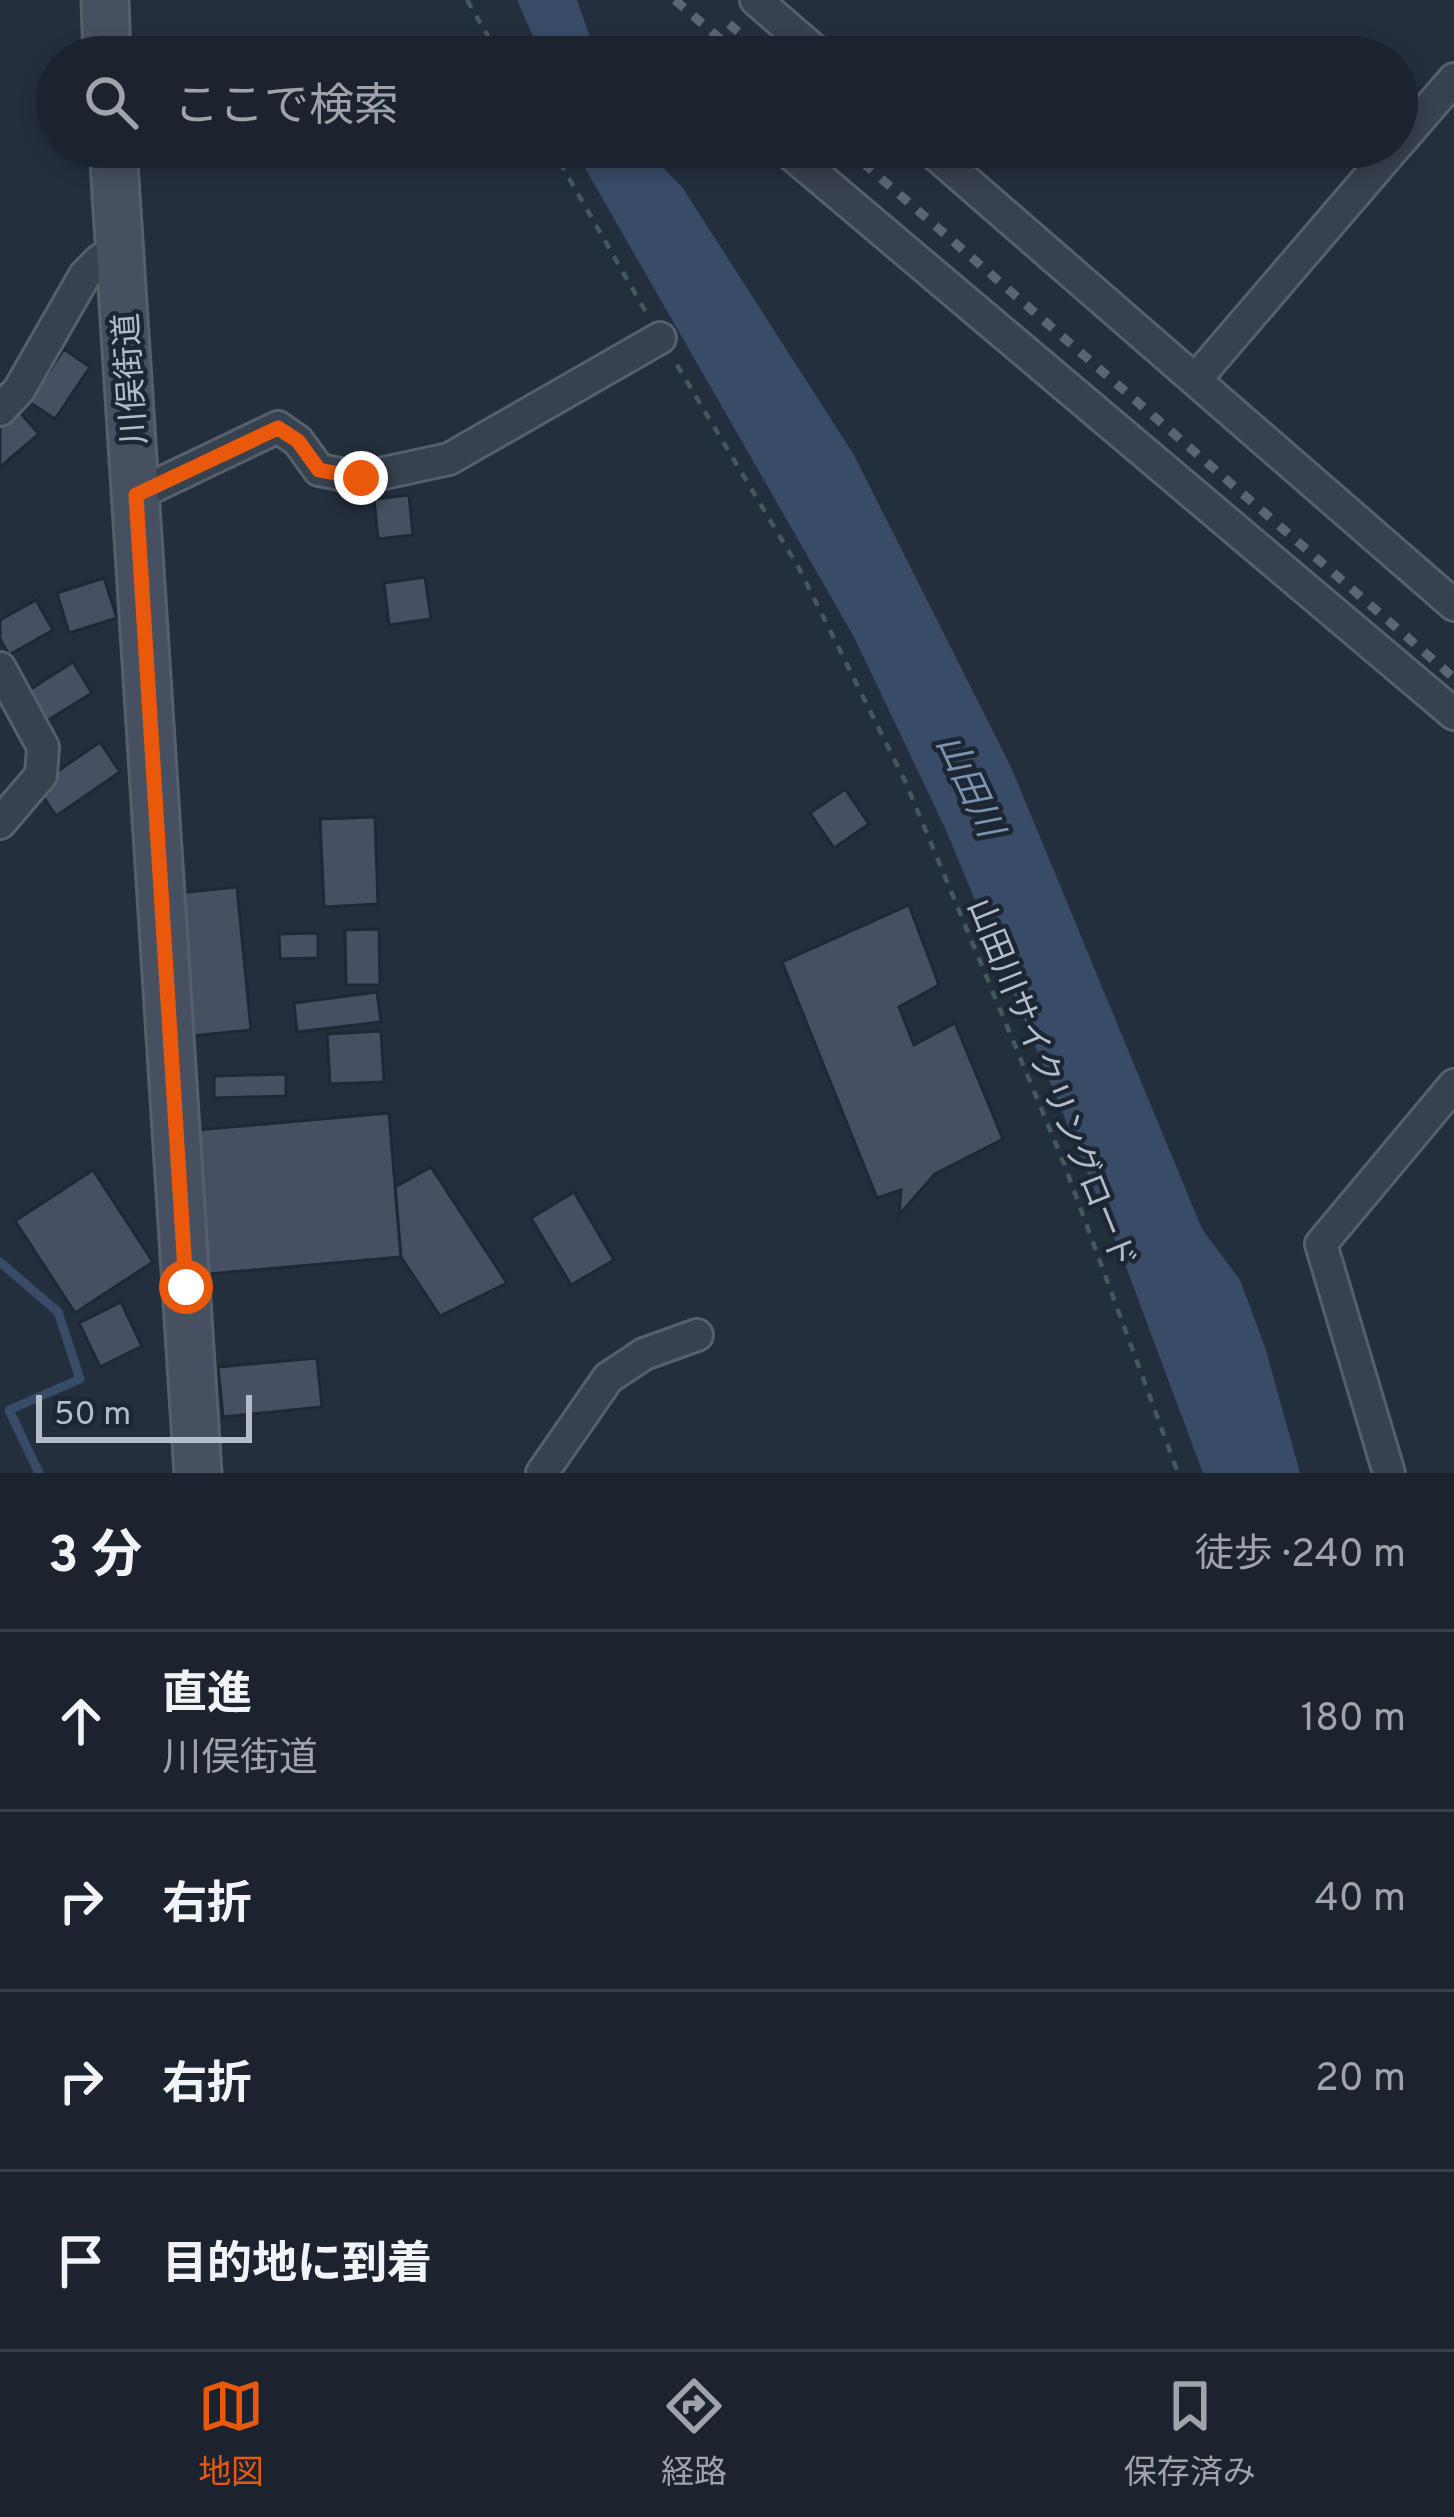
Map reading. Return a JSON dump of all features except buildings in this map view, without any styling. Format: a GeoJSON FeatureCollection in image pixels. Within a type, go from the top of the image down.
{"type":"FeatureCollection","features":[{"type":"Feature","properties":{"kind":"main road"},"geometry":{"type":"LineString","coordinates":[[105,0],[106,36]]}},
{"type":"Feature","properties":{"kind":"main road","name":"川俣街道"},"geometry":{"type":"LineString","coordinates":[[114,168],[197,1473]]}},
{"type":"Feature","properties":{"kind":"street"},"geometry":{"type":"LineString","coordinates":[[756,0],[798,36]]}},
{"type":"Feature","properties":{"kind":"street"},"geometry":{"type":"LineString","coordinates":[[1418,121],[1454,79]]}},
{"type":"Feature","properties":{"kind":"street"},"geometry":{"type":"LineString","coordinates":[[808,168],[1454,714]]}},
{"type":"Feature","properties":{"kind":"street"},"geometry":{"type":"LineString","coordinates":[[950,168],[1454,605]]}},
{"type":"Feature","properties":{"kind":"street"},"geometry":{"type":"LineString","coordinates":[[1196,379],[1377,168]]}},
{"type":"Feature","properties":{"kind":"street"},"geometry":{"type":"LineString","coordinates":[[0,410],[19,390],[86,275],[120,249]]}},
{"type":"Feature","properties":{"kind":"street"},"geometry":{"type":"LineString","coordinates":[[136,495],[278,428],[298,441],[319,470],[361,478],[449,459],[661,338]]}},
{"type":"Feature","properties":{"kind":"street"},"geometry":{"type":"LineString","coordinates":[[0,668],[44,747],[41,775],[0,823]]}},
{"type":"Feature","properties":{"kind":"street"},"geometry":{"type":"LineString","coordinates":[[1390,1473],[1321,1244],[1454,1085]]}},
{"type":"Feature","properties":{"kind":"street"},"geometry":{"type":"LineString","coordinates":[[542,1473],[608,1378],[644,1354],[697,1335]]}},
{"type":"Feature","properties":{"kind":"path"},"geometry":{"type":"LineString","coordinates":[[467,0],[488,36]]}},
{"type":"Feature","properties":{"kind":"path","name":"山田川サイクリングロード"},"geometry":{"type":"LineString","coordinates":[[563,168],[800,570],[906,783],[1063,1161],[1178,1473]]}},
{"type":"Feature","properties":{"kind":"water"},"geometry":{"type":"Polygon","coordinates":[[[517,0],[577,0],[590,36],[533,36],[517,0]]]}},
{"type":"Feature","properties":{"kind":"water","name":"山田川"},"geometry":{"type":"Polygon","coordinates":[[[585,168],[663,168],[682,187],[854,455],[1011,767],[1202,1229],[1240,1280],[1265,1347],[1300,1473],[1203,1473],[1125,1264],[946,830],[854,637],[585,168]]]}},
{"type":"Feature","properties":{"kind":"waterway"},"geometry":{"type":"LineString","coordinates":[[0,1262],[58,1312],[80,1379],[9,1410],[39,1473]]}},
{"type":"Feature","properties":{"kind":"railway"},"geometry":{"type":"LineString","coordinates":[[675,0],[717,36]]}},
{"type":"Feature","properties":{"kind":"railway"},"geometry":{"type":"LineString","coordinates":[[729,24],[743,36]]}},
{"type":"Feature","properties":{"kind":"railway"},"geometry":{"type":"LineString","coordinates":[[869,168],[1454,678]]}},
{"type":"Feature","properties":{"kind":"route"},"geometry":{"type":"LineString","coordinates":[[186,1287],[136,495],[278,428],[298,441],[319,470],[361,478]]}}]}
